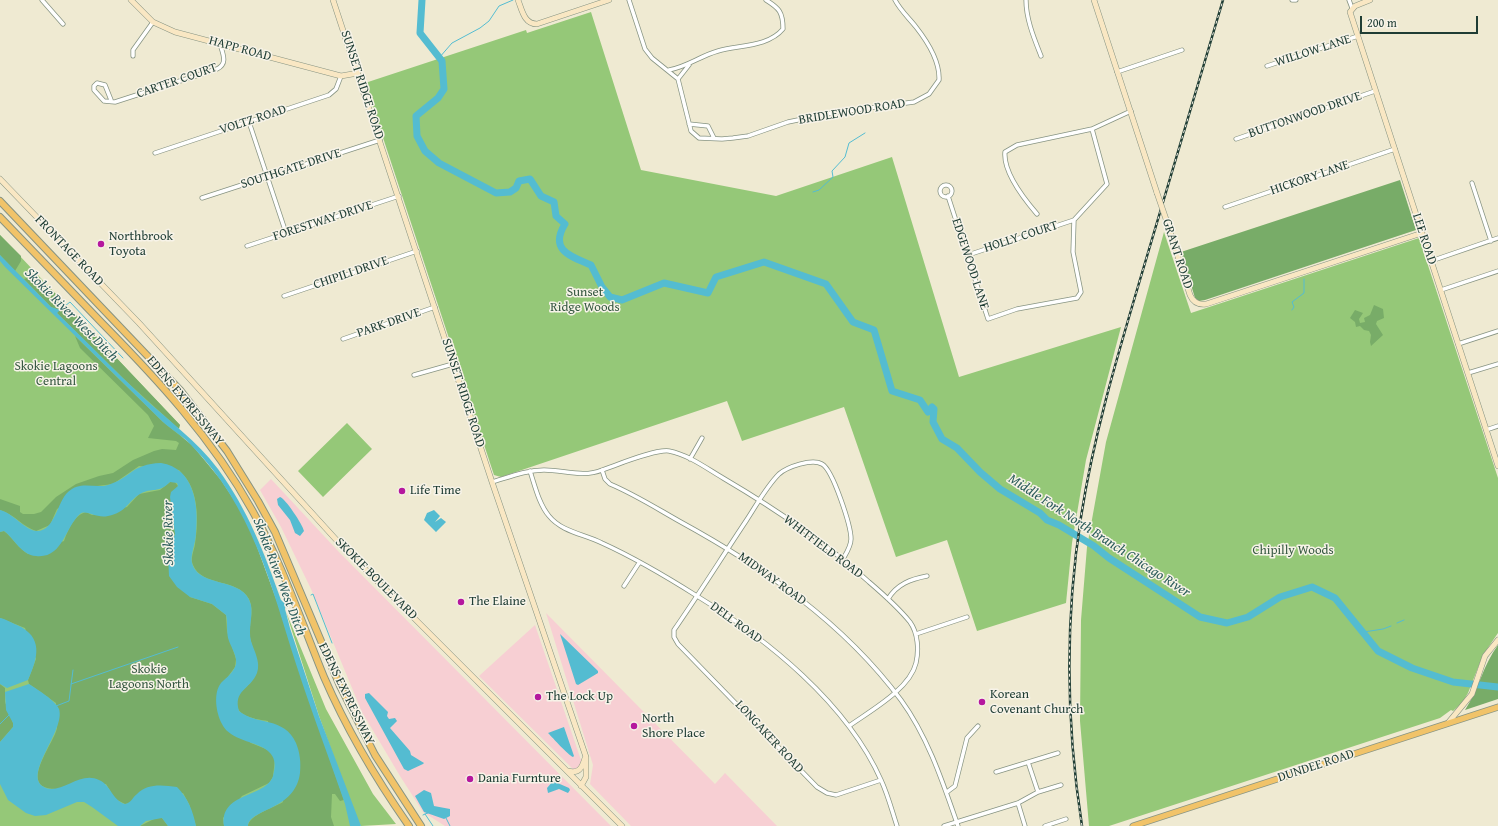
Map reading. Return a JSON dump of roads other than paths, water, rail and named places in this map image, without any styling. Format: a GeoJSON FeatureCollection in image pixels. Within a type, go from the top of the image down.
{"type":"FeatureCollection","features":[{"type":"Feature","properties":{"kind":"highway","name":"EDENS EXPRESSWAY"},"geometry":{"type":"LineString","coordinates":[[0,201],[180,390],[227,451],[275,532],[340,686],[371,748],[421,826]]}},
{"type":"Feature","properties":{"kind":"highway","name":"EDENS EXPRESSWAY"},"geometry":{"type":"LineString","coordinates":[[0,217],[187,413],[231,475],[271,547],[342,716],[364,758],[409,826]]}},
{"type":"Feature","properties":{"kind":"main road","name":"DUNDEE ROAD"},"geometry":{"type":"LineString","coordinates":[[1133,826],[1498,707]]}},
{"type":"Feature","properties":{"kind":"street"},"geometry":{"type":"LineString","coordinates":[[42,0],[63,24]]}},
{"type":"Feature","properties":{"kind":"street","name":"HAPP ROAD"},"geometry":{"type":"LineString","coordinates":[[132,0],[152,22],[175,32],[341,76],[358,73]]}},
{"type":"Feature","properties":{"kind":"street","name":"SUNSET RIDGE ROAD"},"geometry":{"type":"LineString","coordinates":[[333,0],[399,196],[492,482],[586,757],[586,777],[581,786]]}},
{"type":"Feature","properties":{"kind":"street"},"geometry":{"type":"LineString","coordinates":[[518,0],[524,17],[532,24],[606,0]]}},
{"type":"Feature","properties":{"kind":"street"},"geometry":{"type":"LineString","coordinates":[[629,0],[645,49],[652,58],[669,70],[678,79],[690,64]]}},
{"type":"Feature","properties":{"kind":"street"},"geometry":{"type":"LineString","coordinates":[[669,70],[690,64],[717,51],[776,37],[783,29],[783,19],[778,7],[766,0]]}},
{"type":"Feature","properties":{"kind":"street","name":"BRIDLEWOOD ROAD"},"geometry":{"type":"LineString","coordinates":[[678,79],[691,131],[699,138],[722,139],[740,137],[788,122],[832,113],[914,102],[929,94],[939,80],[937,65],[927,44],[895,0]]}},
{"type":"Feature","properties":{"kind":"street"},"geometry":{"type":"LineString","coordinates":[[1026,0],[1028,17],[1040,56]]}},
{"type":"Feature","properties":{"kind":"street","name":"GRANT ROAD"},"geometry":{"type":"LineString","coordinates":[[1094,0],[1190,295],[1195,302],[1200,305],[1206,304],[1422,233]]}},
{"type":"Feature","properties":{"kind":"street","name":"LEE ROAD"},"geometry":{"type":"LineString","coordinates":[[1349,0],[1358,36],[1375,91],[1498,466]]}},
{"type":"Feature","properties":{"kind":"street"},"geometry":{"type":"LineString","coordinates":[[1351,10],[1370,0]]}},
{"type":"Feature","properties":{"kind":"street"},"geometry":{"type":"LineString","coordinates":[[133,56],[133,50],[152,22]]}},
{"type":"Feature","properties":{"kind":"street","name":"WILLOW LANE"},"geometry":{"type":"LineString","coordinates":[[1267,66],[1358,36]]}},
{"type":"Feature","properties":{"kind":"street","name":"CARTER COURT"},"geometry":{"type":"LineString","coordinates":[[111,100],[115,102],[222,66],[224,59],[220,44]]}},
{"type":"Feature","properties":{"kind":"street"},"geometry":{"type":"LineString","coordinates":[[1117,72],[1182,50]]}},
{"type":"Feature","properties":{"kind":"street","name":"VOLTZ ROAD"},"geometry":{"type":"LineString","coordinates":[[155,153],[329,95],[336,89],[341,76]]}},
{"type":"Feature","properties":{"kind":"street"},"geometry":{"type":"LineString","coordinates":[[97,84],[105,85],[111,100],[104,101],[94,90],[94,86],[97,84]]}},
{"type":"Feature","properties":{"kind":"street","name":"BUTTONWOOD DRIVE"},"geometry":{"type":"LineString","coordinates":[[1236,139],[1375,91]]}},
{"type":"Feature","properties":{"kind":"street"},"geometry":{"type":"LineString","coordinates":[[1037,214],[1024,198],[1013,178],[1006,163],[1005,152],[1017,145],[1092,129],[1131,111]]}},
{"type":"Feature","properties":{"kind":"street"},"geometry":{"type":"LineString","coordinates":[[249,122],[286,233]]}},
{"type":"Feature","properties":{"kind":"street"},"geometry":{"type":"LineString","coordinates":[[689,124],[708,126],[714,138]]}},
{"type":"Feature","properties":{"kind":"street"},"geometry":{"type":"LineString","coordinates":[[1074,220],[1107,184],[1092,129]]}},
{"type":"Feature","properties":{"kind":"street","name":"SOUTHGATE DRIVE"},"geometry":{"type":"LineString","coordinates":[[202,198],[380,140]]}},
{"type":"Feature","properties":{"kind":"street","name":"HICKORY LANE"},"geometry":{"type":"LineString","coordinates":[[1225,207],[1395,149]]}},
{"type":"Feature","properties":{"kind":"street","name":"FRONTAGE ROAD"},"geometry":{"type":"LineString","coordinates":[[0,179],[139,323]]}},
{"type":"Feature","properties":{"kind":"street"},"geometry":{"type":"LineString","coordinates":[[1472,183],[1491,241]]}},
{"type":"Feature","properties":{"kind":"street","name":"FORESTWAY DRIVE"},"geometry":{"type":"LineString","coordinates":[[247,246],[399,196]]}},
{"type":"Feature","properties":{"kind":"street","name":"EDGEWOOD LANE"},"geometry":{"type":"LineString","coordinates":[[948,196],[988,319],[1017,309],[1077,298],[1080,292],[1073,252],[1074,220]]}},
{"type":"Feature","properties":{"kind":"street","name":"HOLLY COURT"},"geometry":{"type":"LineString","coordinates":[[968,255],[1074,220]]}},
{"type":"Feature","properties":{"kind":"street"},"geometry":{"type":"LineString","coordinates":[[1431,261],[1498,238]]}},
{"type":"Feature","properties":{"kind":"street","name":"CHIPILI DRIVE"},"geometry":{"type":"LineString","coordinates":[[284,296],[417,251]]}},
{"type":"Feature","properties":{"kind":"street"},"geometry":{"type":"LineString","coordinates":[[1441,290],[1498,271]]}},
{"type":"Feature","properties":{"kind":"street","name":"PARK DRIVE"},"geometry":{"type":"LineString","coordinates":[[343,339],[434,307]]}},
{"type":"Feature","properties":{"kind":"street","name":"SKOKIE BOULEVARD"},"geometry":{"type":"LineString","coordinates":[[139,323],[337,540],[622,826]]}},
{"type":"Feature","properties":{"kind":"street"},"geometry":{"type":"LineString","coordinates":[[1458,344],[1498,331]]}},
{"type":"Feature","properties":{"kind":"street"},"geometry":{"type":"LineString","coordinates":[[414,375],[453,364]]}},
{"type":"Feature","properties":{"kind":"street"},"geometry":{"type":"LineString","coordinates":[[1468,374],[1498,364]]}},
{"type":"Feature","properties":{"kind":"street"},"geometry":{"type":"LineString","coordinates":[[1486,430],[1498,426]]}},
{"type":"Feature","properties":{"kind":"street"},"geometry":{"type":"LineString","coordinates":[[690,459],[702,438]]}},
{"type":"Feature","properties":{"kind":"street","name":"WHITFIELD ROAD"},"geometry":{"type":"LineString","coordinates":[[602,470],[654,453],[667,451],[690,459],[760,500],[843,558],[888,599],[910,623],[916,634]]}},
{"type":"Feature","properties":{"kind":"street"},"geometry":{"type":"LineString","coordinates":[[698,596],[728,548],[778,475],[784,470],[816,461],[823,464],[833,479],[851,533],[849,548],[843,558]]}},
{"type":"Feature","properties":{"kind":"street"},"geometry":{"type":"LineString","coordinates":[[492,482],[530,471],[557,471],[582,475],[592,474],[602,470]]}},
{"type":"Feature","properties":{"kind":"street","name":"MIDWAY ROAD"},"geometry":{"type":"LineString","coordinates":[[602,470],[605,479],[610,484],[728,548],[793,592],[829,622],[856,649],[894,692],[923,737],[947,792],[958,824]]}},
{"type":"Feature","properties":{"kind":"street","name":"DELL ROAD"},"geometry":{"type":"LineString","coordinates":[[530,471],[538,495],[549,516],[568,531],[602,542],[698,596],[772,649],[806,680],[849,726],[868,756],[881,780],[898,826]]}},
{"type":"Feature","properties":{"kind":"street"},"geometry":{"type":"LineString","coordinates":[[624,586],[639,563]]}},
{"type":"Feature","properties":{"kind":"street"},"geometry":{"type":"LineString","coordinates":[[888,599],[894,589],[902,584],[927,576]]}},
{"type":"Feature","properties":{"kind":"street","name":"LONGAKER ROAD"},"geometry":{"type":"LineString","coordinates":[[698,596],[674,630],[674,637],[678,644],[817,787],[827,793],[836,794],[881,780]]}},
{"type":"Feature","properties":{"kind":"street"},"geometry":{"type":"LineString","coordinates":[[849,726],[905,684],[913,674],[918,650],[916,634],[967,617]]}},
{"type":"Feature","properties":{"kind":"street"},"geometry":{"type":"LineString","coordinates":[[1448,723],[1460,710],[1474,689],[1485,656],[1498,640]]}},
{"type":"Feature","properties":{"kind":"street"},"geometry":{"type":"LineString","coordinates":[[947,792],[955,786],[967,738],[978,726]]}},
{"type":"Feature","properties":{"kind":"street"},"geometry":{"type":"LineString","coordinates":[[996,772],[1058,753]]}},
{"type":"Feature","properties":{"kind":"street"},"geometry":{"type":"LineString","coordinates":[[567,771],[575,773],[580,771],[586,757]]}},
{"type":"Feature","properties":{"kind":"street"},"geometry":{"type":"LineString","coordinates":[[1028,762],[1038,792]]}},
{"type":"Feature","properties":{"kind":"street"},"geometry":{"type":"LineString","coordinates":[[944,826],[958,824],[1018,803],[1038,792],[1061,785]]}},
{"type":"Feature","properties":{"kind":"street"},"geometry":{"type":"LineString","coordinates":[[1018,803],[1025,826]]}},
{"type":"Feature","properties":{"kind":"street"},"geometry":{"type":"LineString","coordinates":[[1046,826],[1066,819]]}},
{"type":"Feature","properties":{"kind":"water"},"geometry":{"type":"Polygon","coordinates":[[[0,255],[51,307],[60,310],[57,313],[122,377],[201,449],[229,484],[247,516],[281,600],[286,604],[285,609],[290,628],[319,716],[361,826],[350,826],[345,804],[302,682],[268,576],[257,548],[230,494],[212,469],[191,445],[163,422],[5,267],[0,261],[0,255]]]}},
{"type":"Feature","properties":{"kind":"water"},"geometry":{"type":"Polygon","coordinates":[[[161,463],[172,466],[181,472],[192,489],[195,500],[197,522],[196,537],[192,553],[192,563],[196,571],[212,580],[240,590],[247,596],[251,605],[250,636],[258,661],[258,669],[254,679],[240,694],[238,699],[239,711],[246,716],[270,722],[285,729],[291,734],[296,743],[300,758],[300,773],[296,785],[290,795],[282,802],[256,815],[248,826],[224,826],[224,815],[235,801],[269,783],[273,776],[275,764],[272,755],[265,749],[228,732],[222,724],[218,714],[216,697],[218,687],[232,672],[236,664],[235,655],[228,638],[226,615],[212,604],[190,597],[177,587],[169,576],[168,555],[175,534],[170,497],[171,492],[178,486],[177,483],[170,482],[162,488],[144,492],[119,512],[108,516],[104,517],[85,513],[80,514],[58,547],[52,553],[45,556],[36,556],[26,553],[8,534],[4,531],[0,532],[0,510],[10,515],[28,528],[37,531],[43,530],[52,521],[64,497],[73,488],[78,486],[108,485],[122,479],[143,466],[161,463]]]}},
{"type":"Feature","properties":{"kind":"water"},"geometry":{"type":"Polygon","coordinates":[[[280,497],[290,507],[303,528],[304,531],[300,536],[295,533],[290,520],[278,505],[277,499],[280,497]]]}},
{"type":"Feature","properties":{"kind":"water"},"geometry":{"type":"Polygon","coordinates":[[[434,510],[440,516],[435,522],[441,518],[446,522],[436,532],[424,520],[427,513],[434,510]]]}},
{"type":"Feature","properties":{"kind":"water"},"geometry":{"type":"Polygon","coordinates":[[[0,618],[26,630],[32,636],[36,649],[34,664],[28,680],[7,688],[0,684],[0,618]]]}},
{"type":"Feature","properties":{"kind":"water"},"geometry":{"type":"Polygon","coordinates":[[[560,634],[598,671],[598,673],[578,685],[576,684],[560,634]]]}},
{"type":"Feature","properties":{"kind":"water"},"geometry":{"type":"Polygon","coordinates":[[[29,684],[50,699],[59,709],[57,728],[38,773],[39,781],[44,787],[50,789],[57,788],[77,780],[92,778],[103,782],[117,799],[125,804],[129,803],[141,790],[150,786],[161,785],[177,787],[190,805],[196,826],[168,826],[162,818],[146,821],[140,826],[118,826],[84,802],[77,802],[46,815],[35,816],[26,813],[8,800],[0,784],[0,742],[13,727],[13,723],[6,710],[5,692],[29,684]]]}},
{"type":"Feature","properties":{"kind":"water"},"geometry":{"type":"Polygon","coordinates":[[[369,693],[388,712],[387,716],[389,719],[395,718],[397,721],[390,728],[410,751],[411,755],[424,763],[423,764],[408,771],[404,769],[365,698],[365,694],[369,693]]]}},
{"type":"Feature","properties":{"kind":"water"},"geometry":{"type":"Polygon","coordinates":[[[564,727],[574,756],[573,757],[548,733],[564,727]]]}},
{"type":"Feature","properties":{"kind":"water"},"geometry":{"type":"Polygon","coordinates":[[[553,781],[569,788],[570,790],[568,793],[559,789],[548,793],[547,788],[553,781]]]}},
{"type":"Feature","properties":{"kind":"water"},"geometry":{"type":"Polygon","coordinates":[[[424,790],[431,793],[434,806],[450,809],[450,816],[444,819],[424,812],[415,796],[424,790]]]}},
{"type":"Feature","properties":{"kind":"waterway","name":"Middle Fork North Branch Chicago River"},"geometry":{"type":"LineString","coordinates":[[422,0],[420,33],[442,61],[444,89],[438,98],[416,116],[417,136],[425,151],[439,163],[496,193],[510,192],[516,188],[519,181],[530,179],[541,196],[554,202],[556,216],[565,224],[559,240],[564,251],[569,255],[591,265],[602,287],[610,297],[622,300],[664,283],[708,293],[716,277],[764,262],[826,284],[853,322],[874,330],[892,391],[920,400],[928,412],[932,407],[934,409],[933,422],[942,439],[957,448],[980,472],[1000,489],[1040,513],[1047,520],[1059,525],[1094,546],[1109,558],[1200,617],[1227,623],[1248,617],[1280,597],[1312,587],[1335,598],[1378,651],[1412,668],[1453,682],[1498,687]]}},
{"type":"Feature","properties":{"kind":"waterway"},"geometry":{"type":"LineString","coordinates":[[439,58],[452,43],[480,28],[489,21],[499,6],[513,0]]}},
{"type":"Feature","properties":{"kind":"waterway"},"geometry":{"type":"LineString","coordinates":[[813,192],[819,190],[833,177],[832,171],[845,157],[849,143],[865,133]]}},
{"type":"Feature","properties":{"kind":"waterway"},"geometry":{"type":"LineString","coordinates":[[1292,310],[1294,307],[1292,302],[1304,293],[1304,279]]}},
{"type":"Feature","properties":{"kind":"waterway","name":"Skokie River West Ditch"},"geometry":{"type":"LineString","coordinates":[[60,310],[70,302],[123,358]]}},
{"type":"Feature","properties":{"kind":"waterway"},"geometry":{"type":"LineString","coordinates":[[311,595],[313,594],[332,643]]}},
{"type":"Feature","properties":{"kind":"waterway"},"geometry":{"type":"LineString","coordinates":[[1397,623],[1404,620]]}},
{"type":"Feature","properties":{"kind":"waterway"},"geometry":{"type":"LineString","coordinates":[[1364,632],[1391,626]]}},
{"type":"Feature","properties":{"kind":"waterway"},"geometry":{"type":"LineString","coordinates":[[71,684],[178,647]]}},
{"type":"Feature","properties":{"kind":"waterway"},"geometry":{"type":"LineString","coordinates":[[56,706],[69,701],[73,670]]}},
{"type":"Feature","properties":{"kind":"waterway"},"geometry":{"type":"LineString","coordinates":[[0,724],[9,715]]}},
{"type":"Feature","properties":{"kind":"waterway"},"geometry":{"type":"LineString","coordinates":[[423,815],[425,814],[433,826]]}},
{"type":"Feature","properties":{"kind":"waterway"},"geometry":{"type":"LineString","coordinates":[[446,818],[450,826]]}},
{"type":"Feature","properties":{"kind":"railway"},"geometry":{"type":"LineString","coordinates":[[1082,826],[1070,710],[1070,633],[1076,555],[1086,486],[1100,424],[1133,303],[1223,0]]}},
{"type":"Feature","properties":{"kind":"place","name":"Northbrook Toyota"},"geometry":{"type":"Point","coordinates":[101,244]}},
{"type":"Feature","properties":{"kind":"place","name":"Life Time"},"geometry":{"type":"Point","coordinates":[402,491]}},
{"type":"Feature","properties":{"kind":"place","name":"The Elaine"},"geometry":{"type":"Point","coordinates":[461,602]}},
{"type":"Feature","properties":{"kind":"place","name":"The Lock Up"},"geometry":{"type":"Point","coordinates":[538,697]}},
{"type":"Feature","properties":{"kind":"place","name":"Korean Covenant Church"},"geometry":{"type":"Point","coordinates":[982,702]}},
{"type":"Feature","properties":{"kind":"place","name":"North Shore Place"},"geometry":{"type":"Point","coordinates":[634,726]}},
{"type":"Feature","properties":{"kind":"place","name":"Dania Furnture"},"geometry":{"type":"Point","coordinates":[470,779]}},
{"type":"Feature","properties":{"kind":"park label","name":"Sunset Ridge Woods"},"geometry":{"type":"Point","coordinates":[585,300]}},
{"type":"Feature","properties":{"kind":"park label","name":"Skokie Lagoons Central"},"geometry":{"type":"Point","coordinates":[56,374]}},
{"type":"Feature","properties":{"kind":"park label","name":"Chipilly Woods"},"geometry":{"type":"Point","coordinates":[1293,551]}},
{"type":"Feature","properties":{"kind":"park label","name":"Skokie Lagoons North"},"geometry":{"type":"Point","coordinates":[149,678]}},
{"type":"Feature","properties":{"kind":"water label","name":"Skokie River"},"geometry":{"type":"Point","coordinates":[169,533]}}]}
